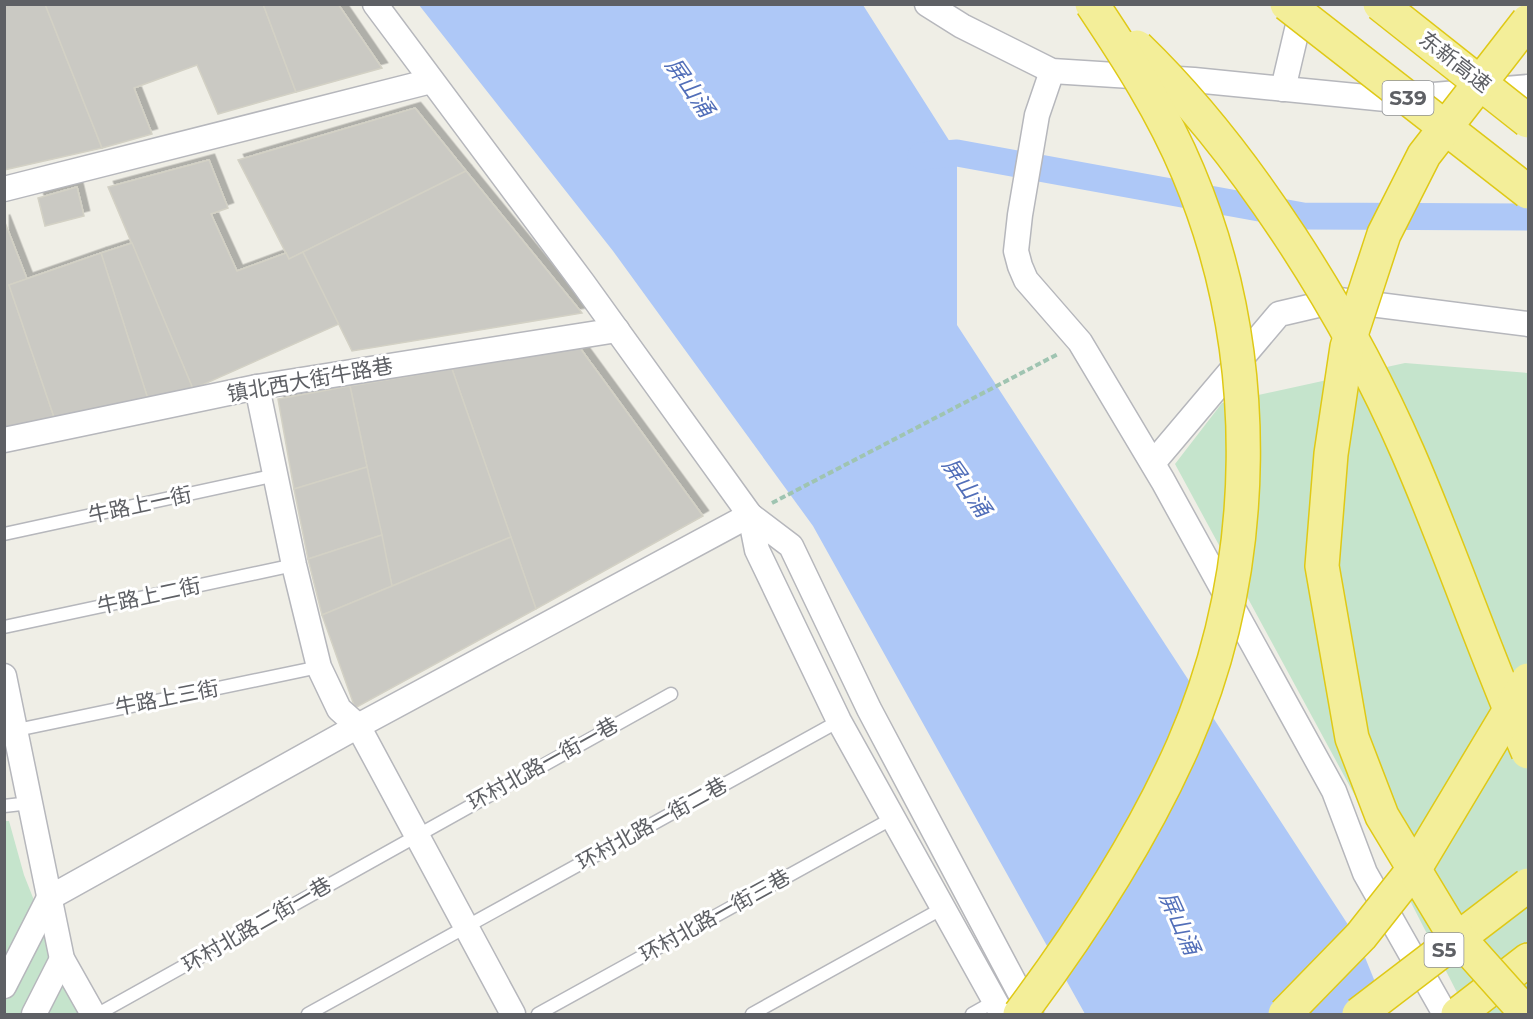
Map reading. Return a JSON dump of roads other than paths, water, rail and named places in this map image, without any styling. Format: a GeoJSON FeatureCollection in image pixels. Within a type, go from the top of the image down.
{"type":"FeatureCollection","features":[{"type":"Feature","properties":{"kind":"highway"},"geometry":{"type":"LineString","coordinates":[[1092,4],[1148,57],[1223,143],[1303,259],[1333,308],[1407,451],[1528,752]]}},
{"type":"Feature","properties":{"kind":"highway"},"geometry":{"type":"LineString","coordinates":[[1006,1010],[1104,891],[1151,814],[1184,745],[1209,676],[1226,608],[1242,511],[1245,448],[1242,389],[1218,262],[1188,173],[1159,111],[1131,62],[1092,4]]}},
{"type":"Feature","properties":{"kind":"highway","name":"S39"},"geometry":{"type":"LineString","coordinates":[[1287,4],[1528,192]]}},
{"type":"Feature","properties":{"kind":"highway"},"geometry":{"type":"LineString","coordinates":[[1386,9],[1528,96]]}},
{"type":"Feature","properties":{"kind":"highway","name":"东新高速"},"geometry":{"type":"LineString","coordinates":[[1386,9],[1528,121]]}},
{"type":"Feature","properties":{"kind":"highway"},"geometry":{"type":"LineString","coordinates":[[1527,1014],[1449,927],[1382,816],[1352,738],[1322,566],[1331,454],[1347,347],[1384,234],[1424,155],[1528,21]]}},
{"type":"Feature","properties":{"kind":"highway"},"geometry":{"type":"LineString","coordinates":[[1285,1014],[1361,936],[1417,865],[1450,814],[1528,680]]}},
{"type":"Feature","properties":{"kind":"highway","name":"S5"},"geometry":{"type":"LineString","coordinates":[[1359,1014],[1528,885]]}},
{"type":"Feature","properties":{"kind":"highway"},"geometry":{"type":"LineString","coordinates":[[1458,1014],[1528,960]]}},
{"type":"Feature","properties":{"kind":"street"},"geometry":{"type":"LineString","coordinates":[[375,4],[617,330],[750,514],[791,546],[869,709],[1031,1014]]}},
{"type":"Feature","properties":{"kind":"street"},"geometry":{"type":"LineString","coordinates":[[927,4],[962,26],[1052,71],[1386,99],[1528,87]]}},
{"type":"Feature","properties":{"kind":"street"},"geometry":{"type":"LineString","coordinates":[[1283,89],[1304,4]]}},
{"type":"Feature","properties":{"kind":"street"},"geometry":{"type":"LineString","coordinates":[[1052,71],[1037,115],[1020,215],[1016,251],[1026,280],[1080,342],[1153,463],[1334,791],[1365,873],[1445,1014]]}},
{"type":"Feature","properties":{"kind":"street"},"geometry":{"type":"LineString","coordinates":[[4,189],[431,81]]}},
{"type":"Feature","properties":{"kind":"street"},"geometry":{"type":"LineString","coordinates":[[1153,463],[1279,315],[1339,300],[1528,324]]}},
{"type":"Feature","properties":{"kind":"street","name":"镇北西大街牛路巷"},"geometry":{"type":"LineString","coordinates":[[4,440],[257,387],[617,330]]}},
{"type":"Feature","properties":{"kind":"street"},"geometry":{"type":"LineString","coordinates":[[257,387],[294,565],[319,667],[339,709],[358,726],[513,1014]]}},
{"type":"Feature","properties":{"kind":"street"},"geometry":{"type":"LineString","coordinates":[[750,514],[757,550],[839,721],[943,908],[1006,1010]]}},
{"type":"Feature","properties":{"kind":"street"},"geometry":{"type":"LineString","coordinates":[[4,986],[50,898],[358,726],[750,514]]}},
{"type":"Feature","properties":{"kind":"street"},"geometry":{"type":"LineString","coordinates":[[4,676],[10,732],[30,803],[62,958],[93,1014]]}},
{"type":"Feature","properties":{"kind":"street"},"geometry":{"type":"LineString","coordinates":[[34,1014],[62,958]]}},
{"type":"Feature","properties":{"kind":"lane","name":"牛路上一街"},"geometry":{"type":"LineString","coordinates":[[4,534],[276,475]]}},
{"type":"Feature","properties":{"kind":"lane","name":"牛路上二街"},"geometry":{"type":"LineString","coordinates":[[4,627],[294,565]]}},
{"type":"Feature","properties":{"kind":"lane","name":"牛路上三街"},"geometry":{"type":"LineString","coordinates":[[10,732],[319,667]]}},
{"type":"Feature","properties":{"kind":"lane","name":"环村北路一街一巷"},"geometry":{"type":"LineString","coordinates":[[415,835],[671,694]]}},
{"type":"Feature","properties":{"kind":"lane","name":"环村北路一街二巷"},"geometry":{"type":"LineString","coordinates":[[308,1014],[839,721]]}},
{"type":"Feature","properties":{"kind":"lane"},"geometry":{"type":"LineString","coordinates":[[4,806],[30,803]]}},
{"type":"Feature","properties":{"kind":"lane","name":"环村北路一街三巷"},"geometry":{"type":"LineString","coordinates":[[538,1014],[893,818]]}},
{"type":"Feature","properties":{"kind":"lane","name":"环村北路二街一巷"},"geometry":{"type":"LineString","coordinates":[[98,1014],[415,835]]}},
{"type":"Feature","properties":{"kind":"lane"},"geometry":{"type":"LineString","coordinates":[[752,1014],[943,908]]}},
{"type":"Feature","properties":{"kind":"lane"},"geometry":{"type":"LineString","coordinates":[[972,1014],[1006,1010]]}},
{"type":"Feature","properties":{"kind":"water","name":"屏山涌"},"geometry":{"type":"Polygon","coordinates":[[[419,5],[863,5],[957,153],[957,325],[1358,940],[1388,1014],[1085,1014],[813,526],[613,251],[419,5]]]}},
{"type":"Feature","properties":{"kind":"waterway"},"geometry":{"type":"LineString","coordinates":[[921,156],[957,153],[1303,216],[1528,217]]}}]}
